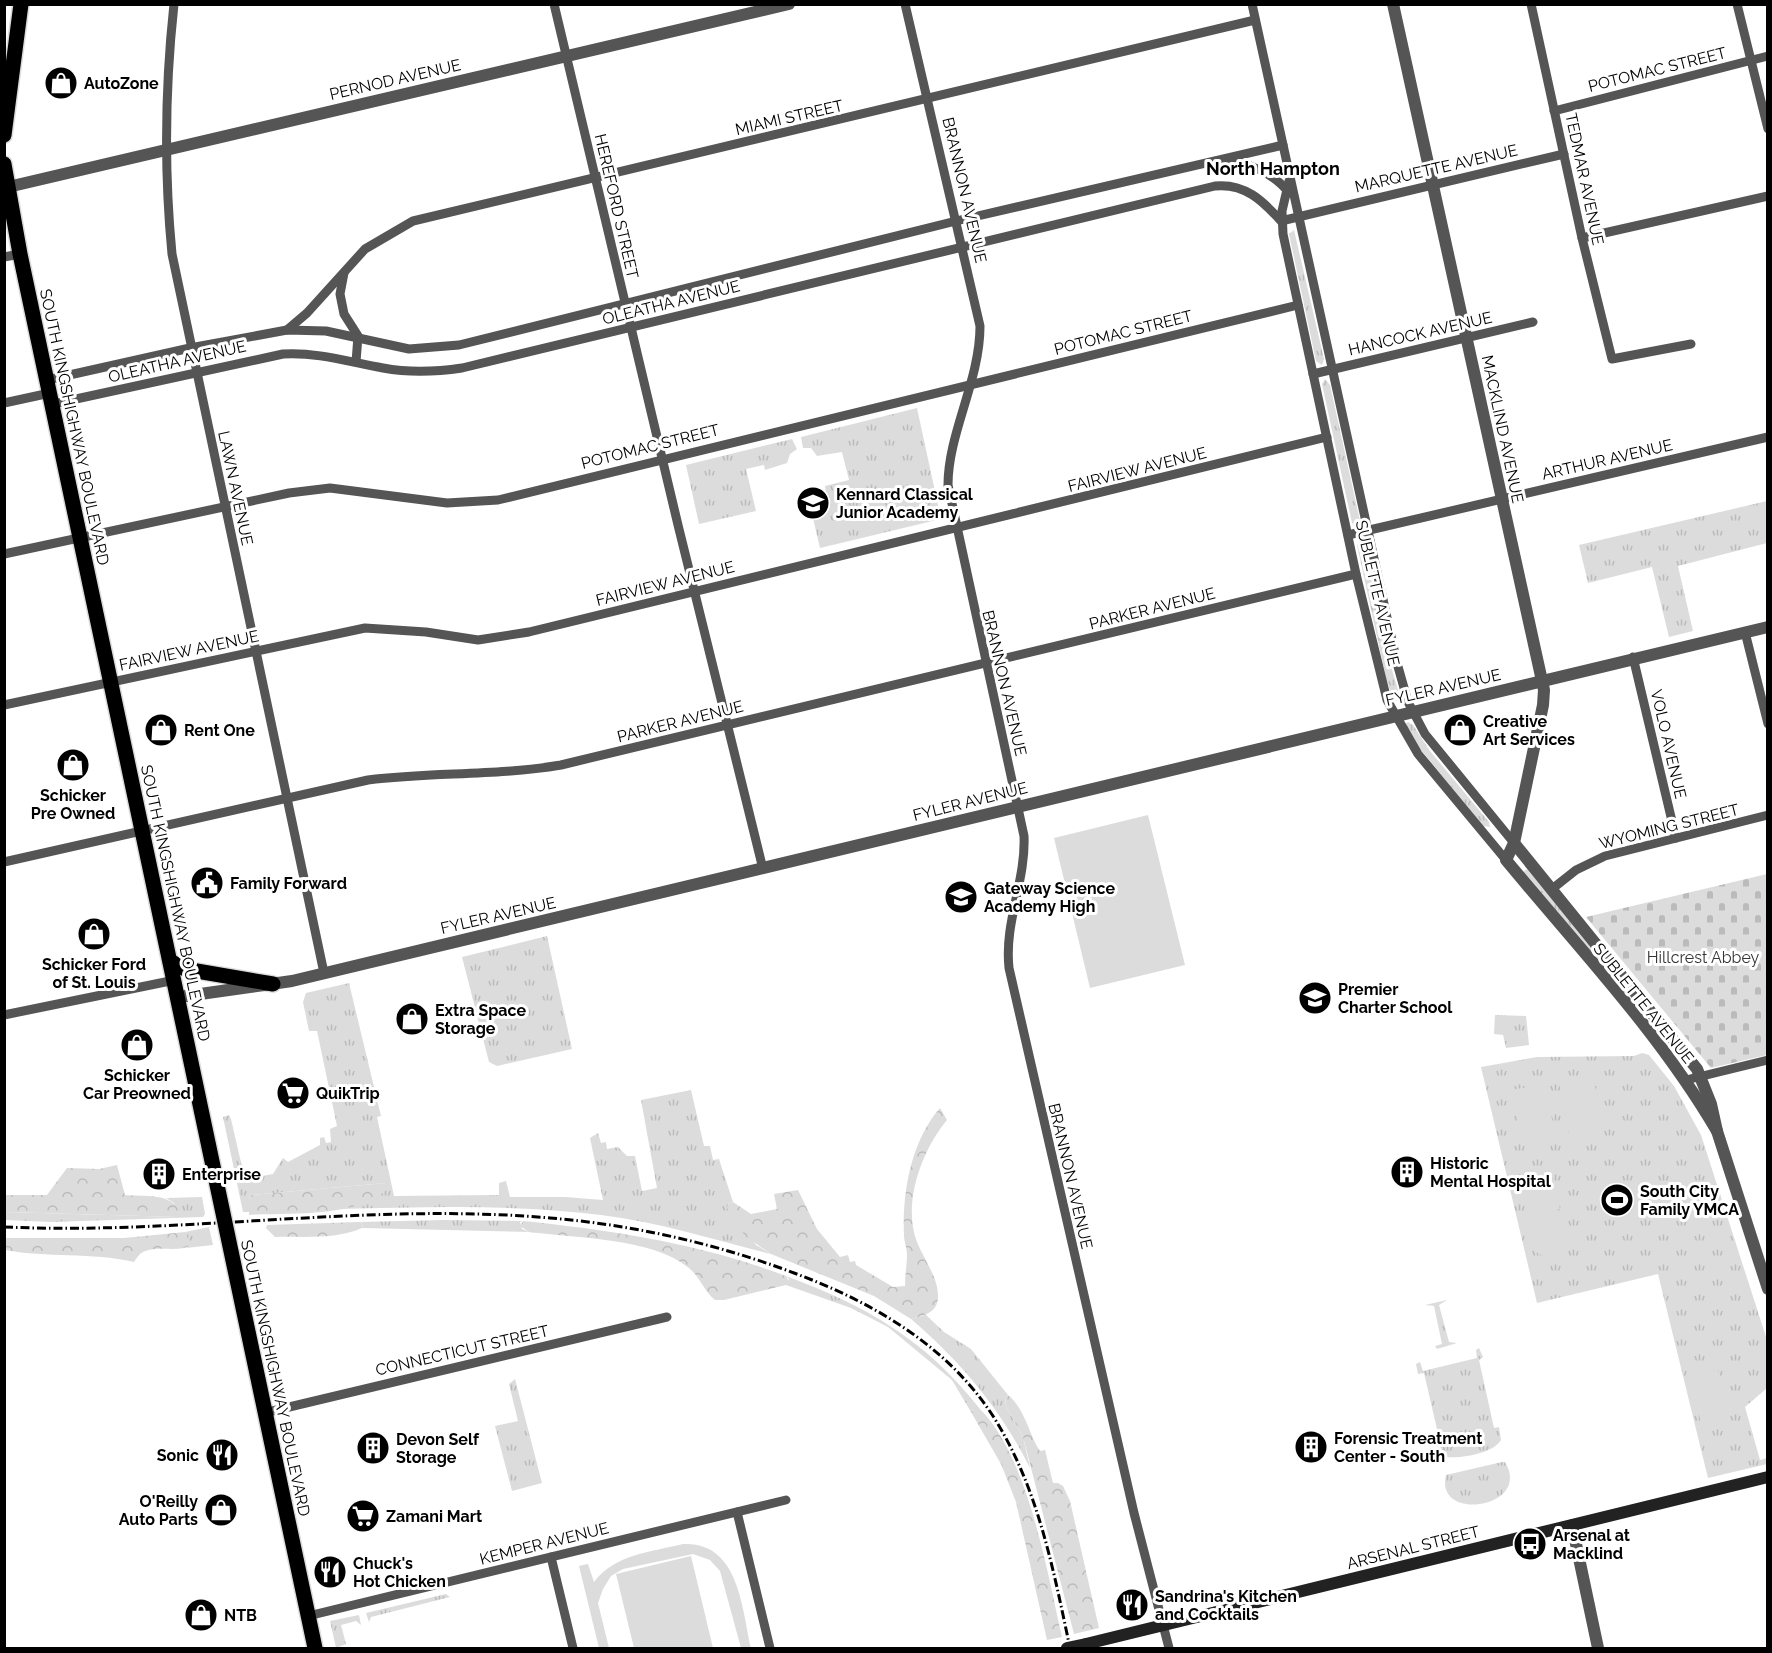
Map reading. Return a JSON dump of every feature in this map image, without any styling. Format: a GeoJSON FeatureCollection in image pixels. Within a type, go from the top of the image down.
{"type":"FeatureCollection","features":[{"type":"Feature","properties":{"kind":"main road"},"geometry":{"type":"LineString","coordinates":[[4,135],[21,4]]}},
{"type":"Feature","properties":{"kind":"main road","name":"SOUTH KINGSHIGHWAY BOULEVARD"},"geometry":{"type":"LineString","coordinates":[[4,164],[20,254],[172,962],[264,1413],[315,1648]]}},
{"type":"Feature","properties":{"kind":"main road"},"geometry":{"type":"LineString","coordinates":[[172,962],[185,969],[273,984]]}},
{"type":"Feature","properties":{"kind":"main road","name":"ARSENAL STREET"},"geometry":{"type":"LineString","coordinates":[[1067,1648],[1767,1477]]}},
{"type":"Feature","properties":{"kind":"street","name":"LAWN AVENUE"},"geometry":{"type":"LineString","coordinates":[[174,4],[166,75],[172,254],[254,651],[324,973]]}},
{"type":"Feature","properties":{"kind":"street","name":"HEREFORD STREET"},"geometry":{"type":"LineString","coordinates":[[554,4],[763,869]]}},
{"type":"Feature","properties":{"kind":"street","name":"PERNOD AVENUE"},"geometry":{"type":"LineString","coordinates":[[8,187],[789,4]]}},
{"type":"Feature","properties":{"kind":"street","name":"BRANNON AVENUE"},"geometry":{"type":"LineString","coordinates":[[905,4],[980,326],[978,355],[972,384],[948,467],[956,529],[1024,836],[1024,859],[1008,936],[1009,968],[1046,1136],[1169,1648]]}},
{"type":"Feature","properties":{"kind":"street","name":"SUBLETTE AVENUE"},"geometry":{"type":"LineString","coordinates":[[1252,4],[1397,663],[1413,712],[1442,756],[1684,1051],[1701,1077],[1767,1288]]}},
{"type":"Feature","properties":{"kind":"street","name":"MACKLIND AVENUE"},"geometry":{"type":"LineString","coordinates":[[1393,4],[1542,681],[1543,705],[1514,843],[1506,860]]}},
{"type":"Feature","properties":{"kind":"street","name":"TEDMAR AVENUE"},"geometry":{"type":"LineString","coordinates":[[1531,4],[1582,238],[1612,359],[1691,344]]}},
{"type":"Feature","properties":{"kind":"street"},"geometry":{"type":"LineString","coordinates":[[1737,4],[1767,129]]}},
{"type":"Feature","properties":{"kind":"street","name":"MIAMI STREET"},"geometry":{"type":"LineString","coordinates":[[287,330],[307,313],[365,249],[413,221],[1255,20]]}},
{"type":"Feature","properties":{"kind":"street","name":"POTOMAC STREET"},"geometry":{"type":"LineString","coordinates":[[1554,111],[1767,57]]}},
{"type":"Feature","properties":{"kind":"street","name":"OLEATHA AVENUE"},"geometry":{"type":"LineString","coordinates":[[4,403],[50,392],[190,348],[287,330],[326,331],[358,336],[373,343],[409,349],[459,345],[956,221],[1284,146]]}},
{"type":"Feature","properties":{"kind":"street","name":"MARQUETTE AVENUE"},"geometry":{"type":"LineString","coordinates":[[1281,221],[1564,154]]}},
{"type":"Feature","properties":{"kind":"street","name":"OLEATHA AVENUE"},"geometry":{"type":"LineString","coordinates":[[1211,162],[1229,161],[1267,174],[1288,191],[1297,205]]}},
{"type":"Feature","properties":{"kind":"street","name":"SUBLETTE AVENUE"},"geometry":{"type":"LineString","coordinates":[[1290,173],[1281,221],[1356,574],[1378,670],[1394,716],[1427,765],[1686,1080],[1717,1131]]}},
{"type":"Feature","properties":{"kind":"street","name":"OLEATHA AVENUE"},"geometry":{"type":"LineString","coordinates":[[50,392],[196,373],[283,354],[305,353],[386,369],[435,372],[1215,186],[1227,185],[1248,191],[1267,205],[1281,221]]}},
{"type":"Feature","properties":{"kind":"street"},"geometry":{"type":"LineString","coordinates":[[1582,238],[1767,196]]}},
{"type":"Feature","properties":{"kind":"street"},"geometry":{"type":"LineString","coordinates":[[4,257],[20,254]]}},
{"type":"Feature","properties":{"kind":"street"},"geometry":{"type":"LineString","coordinates":[[344,270],[340,294],[349,323],[358,336],[356,363]]}},
{"type":"Feature","properties":{"kind":"street","name":"POTOMAC STREET"},"geometry":{"type":"LineString","coordinates":[[4,554],[224,507],[330,488],[447,503],[495,501],[663,458],[1298,305]]}},
{"type":"Feature","properties":{"kind":"street","name":"HANCOCK AVENUE"},"geometry":{"type":"LineString","coordinates":[[1313,374],[1533,322]]}},
{"type":"Feature","properties":{"kind":"street","name":"ARTHUR AVENUE"},"geometry":{"type":"LineString","coordinates":[[1348,535],[1767,436]]}},
{"type":"Feature","properties":{"kind":"street","name":"FAIRVIEW AVENUE"},"geometry":{"type":"LineString","coordinates":[[4,705],[365,628],[426,632],[478,640],[529,632],[1327,437]]}},
{"type":"Feature","properties":{"kind":"street","name":"PARKER AVENUE"},"geometry":{"type":"LineString","coordinates":[[4,862],[286,798],[402,776],[514,773],[561,765],[1356,574]]}},
{"type":"Feature","properties":{"kind":"street","name":"FYLER AVENUE"},"geometry":{"type":"LineString","coordinates":[[179,997],[273,984],[324,973],[1542,681],[1633,657],[1767,627]]}},
{"type":"Feature","properties":{"kind":"street"},"geometry":{"type":"LineString","coordinates":[[1745,632],[1767,724]]}},
{"type":"Feature","properties":{"kind":"street","name":"VOLO AVENUE"},"geometry":{"type":"LineString","coordinates":[[1633,657],[1676,838]]}},
{"type":"Feature","properties":{"kind":"street","name":"WYOMING STREET"},"geometry":{"type":"LineString","coordinates":[[1552,889],[1576,870],[1605,856],[1766,816]]}},
{"type":"Feature","properties":{"kind":"street"},"geometry":{"type":"LineString","coordinates":[[4,1015],[175,980]]}},
{"type":"Feature","properties":{"kind":"street"},"geometry":{"type":"LineString","coordinates":[[1686,1080],[1767,1060]]}},
{"type":"Feature","properties":{"kind":"street","name":"CONNECTICUT STREET"},"geometry":{"type":"LineString","coordinates":[[264,1413],[667,1317]]}},
{"type":"Feature","properties":{"kind":"street","name":"KEMPER AVENUE"},"geometry":{"type":"LineString","coordinates":[[308,1616],[786,1500]]}},
{"type":"Feature","properties":{"kind":"street"},"geometry":{"type":"LineString","coordinates":[[737,1512],[770,1648]]}},
{"type":"Feature","properties":{"kind":"street"},"geometry":{"type":"LineString","coordinates":[[1572,1524],[1598,1648]]}},
{"type":"Feature","properties":{"kind":"street"},"geometry":{"type":"LineString","coordinates":[[551,1557],[573,1648]]}},
{"type":"Feature","properties":{"kind":"green space"},"geometry":{"type":"Polygon","coordinates":[[[1294,230],[1324,359],[1322,365],[1316,361],[1289,234],[1294,230]]]}},
{"type":"Feature","properties":{"kind":"green space"},"geometry":{"type":"Polygon","coordinates":[[[1325,379],[1330,385],[1360,521],[1356,528],[1352,523],[1322,384],[1325,379]]]}},
{"type":"Feature","properties":{"kind":"green space"},"geometry":{"type":"Polygon","coordinates":[[[917,408],[941,519],[820,548],[808,497],[826,493],[825,486],[849,480],[842,452],[817,456],[811,448],[803,448],[801,437],[917,408]]]}},
{"type":"Feature","properties":{"kind":"green space"},"geometry":{"type":"Polygon","coordinates":[[[792,439],[797,449],[790,454],[787,463],[765,470],[764,465],[746,469],[756,511],[699,524],[686,465],[792,439]]]}},
{"type":"Feature","properties":{"kind":"green space"},"geometry":{"type":"Polygon","coordinates":[[[1767,501],[1767,543],[1678,566],[1693,631],[1669,637],[1652,567],[1588,583],[1579,545],[1767,501]]]}},
{"type":"Feature","properties":{"kind":"green space"},"geometry":{"type":"Polygon","coordinates":[[[1362,541],[1400,697],[1397,701],[1392,697],[1386,678],[1357,545],[1362,541]]]}},
{"type":"Feature","properties":{"kind":"green space"},"geometry":{"type":"Polygon","coordinates":[[[1408,722],[1413,725],[1430,751],[1489,822],[1490,827],[1483,826],[1417,745],[1405,724],[1408,722]]]}},
{"type":"Feature","properties":{"kind":"green space"},"geometry":{"type":"Polygon","coordinates":[[[1148,815],[1185,965],[1090,988],[1054,838],[1148,815]]]}},
{"type":"Feature","properties":{"kind":"green space"},"geometry":{"type":"Polygon","coordinates":[[[1527,869],[1603,960],[1599,964],[1523,872],[1527,869]]]}},
{"type":"Feature","properties":{"kind":"green space","name":"Hillcrest Abbey"},"geometry":{"type":"Polygon","coordinates":[[[1767,874],[1767,1055],[1711,1068],[1586,917],[1767,874]]]}},
{"type":"Feature","properties":{"kind":"green space"},"geometry":{"type":"Polygon","coordinates":[[[547,936],[572,1049],[497,1066],[489,1062],[462,957],[547,936]]]}},
{"type":"Feature","properties":{"kind":"green space"},"geometry":{"type":"Polygon","coordinates":[[[349,983],[381,1116],[377,1117],[394,1196],[499,1195],[499,1183],[506,1181],[510,1197],[603,1200],[590,1138],[598,1133],[601,1143],[606,1142],[607,1149],[618,1147],[627,1156],[635,1156],[642,1191],[657,1188],[641,1100],[691,1090],[704,1146],[710,1146],[713,1160],[719,1159],[733,1202],[728,1204],[756,1245],[771,1254],[644,1222],[601,1215],[536,1209],[470,1207],[339,1209],[365,1200],[386,1183],[252,1195],[249,1200],[249,1212],[243,1212],[223,1117],[229,1115],[231,1119],[242,1167],[256,1177],[273,1174],[283,1158],[288,1162],[320,1145],[320,1138],[324,1137],[326,1143],[331,1142],[330,1129],[337,1126],[317,1031],[309,1031],[303,1002],[306,993],[349,983]]]}},
{"type":"Feature","properties":{"kind":"green space"},"geometry":{"type":"Polygon","coordinates":[[[1495,1015],[1526,1016],[1529,1045],[1506,1048],[1503,1035],[1494,1034],[1495,1015]]]}},
{"type":"Feature","properties":{"kind":"green space"},"geometry":{"type":"Polygon","coordinates":[[[1642,1053],[1649,1055],[1674,1086],[1701,1135],[1767,1340],[1767,1388],[1745,1407],[1760,1460],[1767,1458],[1767,1464],[1708,1478],[1658,1274],[1537,1303],[1481,1067],[1537,1057],[1634,1056],[1642,1053]]]}},
{"type":"Feature","properties":{"kind":"green space"},"geometry":{"type":"Polygon","coordinates":[[[1593,1076],[1604,1132],[1570,1139],[1559,1083],[1593,1076]]]}},
{"type":"Feature","properties":{"kind":"green space"},"geometry":{"type":"Polygon","coordinates":[[[1545,1084],[1556,1139],[1522,1146],[1511,1090],[1545,1084]]]}},
{"type":"Feature","properties":{"kind":"green space"},"geometry":{"type":"Polygon","coordinates":[[[940,1108],[947,1120],[930,1146],[913,1194],[913,1227],[938,1291],[935,1307],[925,1315],[911,1319],[874,1296],[771,1254],[745,1236],[727,1208],[728,1204],[733,1202],[751,1214],[777,1209],[774,1194],[798,1190],[817,1229],[840,1257],[848,1255],[850,1262],[855,1261],[856,1265],[893,1287],[905,1286],[907,1254],[904,1220],[910,1168],[922,1136],[940,1108]]]}},
{"type":"Feature","properties":{"kind":"green space"},"geometry":{"type":"Polygon","coordinates":[[[117,1165],[125,1195],[164,1199],[176,1206],[180,1213],[177,1217],[5,1212],[5,1195],[47,1195],[67,1168],[99,1169],[117,1165]]]}},
{"type":"Feature","properties":{"kind":"green space"},"geometry":{"type":"Polygon","coordinates":[[[1550,1168],[1560,1209],[1556,1210],[1564,1245],[1560,1252],[1541,1255],[1536,1252],[1517,1176],[1550,1168]]]}},
{"type":"Feature","properties":{"kind":"green space"},"geometry":{"type":"Polygon","coordinates":[[[386,1183],[389,1188],[359,1205],[322,1212],[249,1215],[249,1200],[252,1195],[386,1183]]]}},
{"type":"Feature","properties":{"kind":"green space"},"geometry":{"type":"Polygon","coordinates":[[[1707,1183],[1718,1213],[1707,1217],[1696,1187],[1707,1183]]]}},
{"type":"Feature","properties":{"kind":"green space"},"geometry":{"type":"Polygon","coordinates":[[[202,1197],[205,1214],[203,1217],[52,1222],[5,1220],[5,1212],[177,1217],[174,1203],[166,1198],[202,1197]]]}},
{"type":"Feature","properties":{"kind":"green space"},"geometry":{"type":"Polygon","coordinates":[[[523,1221],[520,1222],[522,1229],[529,1232],[362,1228],[363,1224],[359,1222],[523,1221]]]}},
{"type":"Feature","properties":{"kind":"green space"},"geometry":{"type":"Polygon","coordinates":[[[523,1221],[623,1234],[689,1247],[786,1276],[789,1282],[786,1285],[724,1300],[715,1300],[693,1272],[674,1258],[635,1245],[613,1241],[529,1232],[520,1226],[523,1221]]]}},
{"type":"Feature","properties":{"kind":"green space"},"geometry":{"type":"Polygon","coordinates":[[[359,1222],[363,1224],[362,1228],[319,1237],[275,1237],[266,1228],[267,1225],[359,1222]]]}},
{"type":"Feature","properties":{"kind":"green space"},"geometry":{"type":"Polygon","coordinates":[[[209,1227],[213,1245],[186,1248],[190,1245],[185,1232],[209,1227]]]}},
{"type":"Feature","properties":{"kind":"green space"},"geometry":{"type":"Polygon","coordinates":[[[185,1232],[191,1245],[179,1249],[152,1249],[140,1254],[134,1262],[102,1257],[5,1250],[5,1238],[124,1238],[185,1232]]]}},
{"type":"Feature","properties":{"kind":"green space"},"geometry":{"type":"Polygon","coordinates":[[[786,1276],[843,1300],[893,1328],[938,1363],[980,1409],[974,1409],[971,1412],[952,1380],[888,1327],[851,1308],[786,1285],[789,1279],[786,1276]]]}},
{"type":"Feature","properties":{"kind":"green space"},"geometry":{"type":"Polygon","coordinates":[[[1447,1300],[1439,1305],[1449,1342],[1457,1343],[1437,1349],[1435,1346],[1442,1344],[1434,1306],[1425,1305],[1447,1300]]]}},
{"type":"Feature","properties":{"kind":"green space"},"geometry":{"type":"Polygon","coordinates":[[[926,1315],[944,1332],[971,1349],[1008,1395],[1005,1398],[1006,1406],[1023,1437],[1030,1468],[1006,1425],[978,1387],[963,1369],[911,1319],[926,1315]]]}},
{"type":"Feature","properties":{"kind":"green space"},"geometry":{"type":"Polygon","coordinates":[[[1479,1348],[1483,1357],[1479,1360],[1494,1428],[1499,1427],[1501,1440],[1490,1449],[1474,1455],[1442,1456],[1434,1443],[1440,1442],[1424,1373],[1418,1374],[1416,1364],[1420,1362],[1423,1371],[1477,1358],[1476,1350],[1479,1348]]]}},
{"type":"Feature","properties":{"kind":"green space"},"geometry":{"type":"Polygon","coordinates":[[[1716,1363],[1730,1418],[1702,1426],[1687,1371],[1716,1363]]]}},
{"type":"Feature","properties":{"kind":"green space"},"geometry":{"type":"Polygon","coordinates":[[[515,1379],[542,1483],[512,1491],[495,1426],[518,1421],[509,1384],[515,1379]]]}},
{"type":"Feature","properties":{"kind":"green space"},"geometry":{"type":"Polygon","coordinates":[[[1008,1395],[1023,1415],[1040,1451],[1045,1450],[1053,1483],[1063,1486],[1070,1501],[1099,1628],[1074,1634],[1023,1437],[1006,1406],[1005,1398],[1008,1395]]]}},
{"type":"Feature","properties":{"kind":"green space"},"geometry":{"type":"Polygon","coordinates":[[[974,1409],[980,1409],[997,1430],[1023,1485],[1042,1549],[1062,1637],[1047,1640],[1016,1502],[1001,1464],[971,1412],[974,1409]]]}},
{"type":"Feature","properties":{"kind":"green space"},"geometry":{"type":"Polygon","coordinates":[[[1505,1462],[1510,1478],[1506,1490],[1495,1499],[1482,1504],[1467,1504],[1454,1500],[1446,1490],[1446,1475],[1505,1462]]]}},
{"type":"Feature","properties":{"kind":"green space"},"geometry":{"type":"Polygon","coordinates":[[[683,1544],[702,1546],[716,1553],[727,1565],[740,1597],[751,1648],[741,1648],[720,1571],[710,1560],[693,1554],[623,1569],[611,1576],[598,1603],[609,1648],[599,1648],[579,1566],[588,1564],[594,1582],[612,1565],[623,1560],[646,1552],[683,1544]]]}},
{"type":"Feature","properties":{"kind":"green space"},"geometry":{"type":"Polygon","coordinates":[[[691,1556],[713,1648],[634,1648],[616,1574],[691,1556]]]}},
{"type":"Feature","properties":{"kind":"green space"},"geometry":{"type":"Polygon","coordinates":[[[446,1594],[450,1597],[371,1617],[369,1622],[366,1613],[446,1594]]]}},
{"type":"Feature","properties":{"kind":"green space"},"geometry":{"type":"Polygon","coordinates":[[[359,1615],[361,1625],[356,1621],[341,1625],[346,1644],[336,1648],[330,1621],[359,1615]]]}},
{"type":"Feature","properties":{"kind":"railway"},"geometry":{"type":"LineString","coordinates":[[4,1227],[140,1227],[414,1214],[482,1214],[550,1218],[582,1221],[678,1238],[741,1255],[802,1276],[857,1300],[909,1331],[933,1349],[975,1391],[1009,1443],[1033,1500],[1050,1558],[1070,1648]]}},
{"type":"Feature","properties":{"kind":"place","name":"AutoZone"},"geometry":{"type":"Point","coordinates":[61,83]}},
{"type":"Feature","properties":{"kind":"place","name":"Kennard Classical Junior Academy"},"geometry":{"type":"Point","coordinates":[813,503]}},
{"type":"Feature","properties":{"kind":"place","name":"Rent One"},"geometry":{"type":"Point","coordinates":[161,730]}},
{"type":"Feature","properties":{"kind":"place","name":"Creative Art Services"},"geometry":{"type":"Point","coordinates":[1460,730]}},
{"type":"Feature","properties":{"kind":"place","name":"Schicker Pre Owned"},"geometry":{"type":"Point","coordinates":[73,765]}},
{"type":"Feature","properties":{"kind":"place","name":"Family Forward"},"geometry":{"type":"Point","coordinates":[207,883]}},
{"type":"Feature","properties":{"kind":"place","name":"Gateway Science Academy High"},"geometry":{"type":"Point","coordinates":[961,897]}},
{"type":"Feature","properties":{"kind":"place","name":"Schicker Ford of St. Louis"},"geometry":{"type":"Point","coordinates":[94,934]}},
{"type":"Feature","properties":{"kind":"place","name":"Premier Charter School"},"geometry":{"type":"Point","coordinates":[1315,998]}},
{"type":"Feature","properties":{"kind":"place","name":"Extra Space Storage"},"geometry":{"type":"Point","coordinates":[412,1019]}},
{"type":"Feature","properties":{"kind":"place","name":"Schicker Car Preowned"},"geometry":{"type":"Point","coordinates":[137,1045]}},
{"type":"Feature","properties":{"kind":"place","name":"QuikTrip"},"geometry":{"type":"Point","coordinates":[293,1093]}},
{"type":"Feature","properties":{"kind":"place","name":"Historic Mental Hospital"},"geometry":{"type":"Point","coordinates":[1407,1172]}},
{"type":"Feature","properties":{"kind":"place","name":"Enterprise"},"geometry":{"type":"Point","coordinates":[159,1174]}},
{"type":"Feature","properties":{"kind":"place","name":"South City Family YMCA"},"geometry":{"type":"Point","coordinates":[1617,1200]}},
{"type":"Feature","properties":{"kind":"place","name":"Forensic Treatment Center - South"},"geometry":{"type":"Point","coordinates":[1311,1447]}},
{"type":"Feature","properties":{"kind":"place","name":"Devon Self Storage"},"geometry":{"type":"Point","coordinates":[373,1448]}},
{"type":"Feature","properties":{"kind":"place","name":"Sonic"},"geometry":{"type":"Point","coordinates":[222,1455]}},
{"type":"Feature","properties":{"kind":"place","name":"O'Reilly Auto Parts"},"geometry":{"type":"Point","coordinates":[221,1510]}},
{"type":"Feature","properties":{"kind":"place","name":"Zamani Mart"},"geometry":{"type":"Point","coordinates":[363,1516]}},
{"type":"Feature","properties":{"kind":"place","name":"Arsenal at Macklind"},"geometry":{"type":"Point","coordinates":[1530,1544]}},
{"type":"Feature","properties":{"kind":"place","name":"Chuck's Hot Chicken"},"geometry":{"type":"Point","coordinates":[330,1572]}},
{"type":"Feature","properties":{"kind":"place","name":"Sandrina's Kitchen and Cocktails"},"geometry":{"type":"Point","coordinates":[1132,1605]}},
{"type":"Feature","properties":{"kind":"place","name":"NTB"},"geometry":{"type":"Point","coordinates":[201,1615]}},
{"type":"Feature","properties":{"kind":"district","name":"North Hampton"},"geometry":{"type":"Point","coordinates":[1273,169]}}]}
